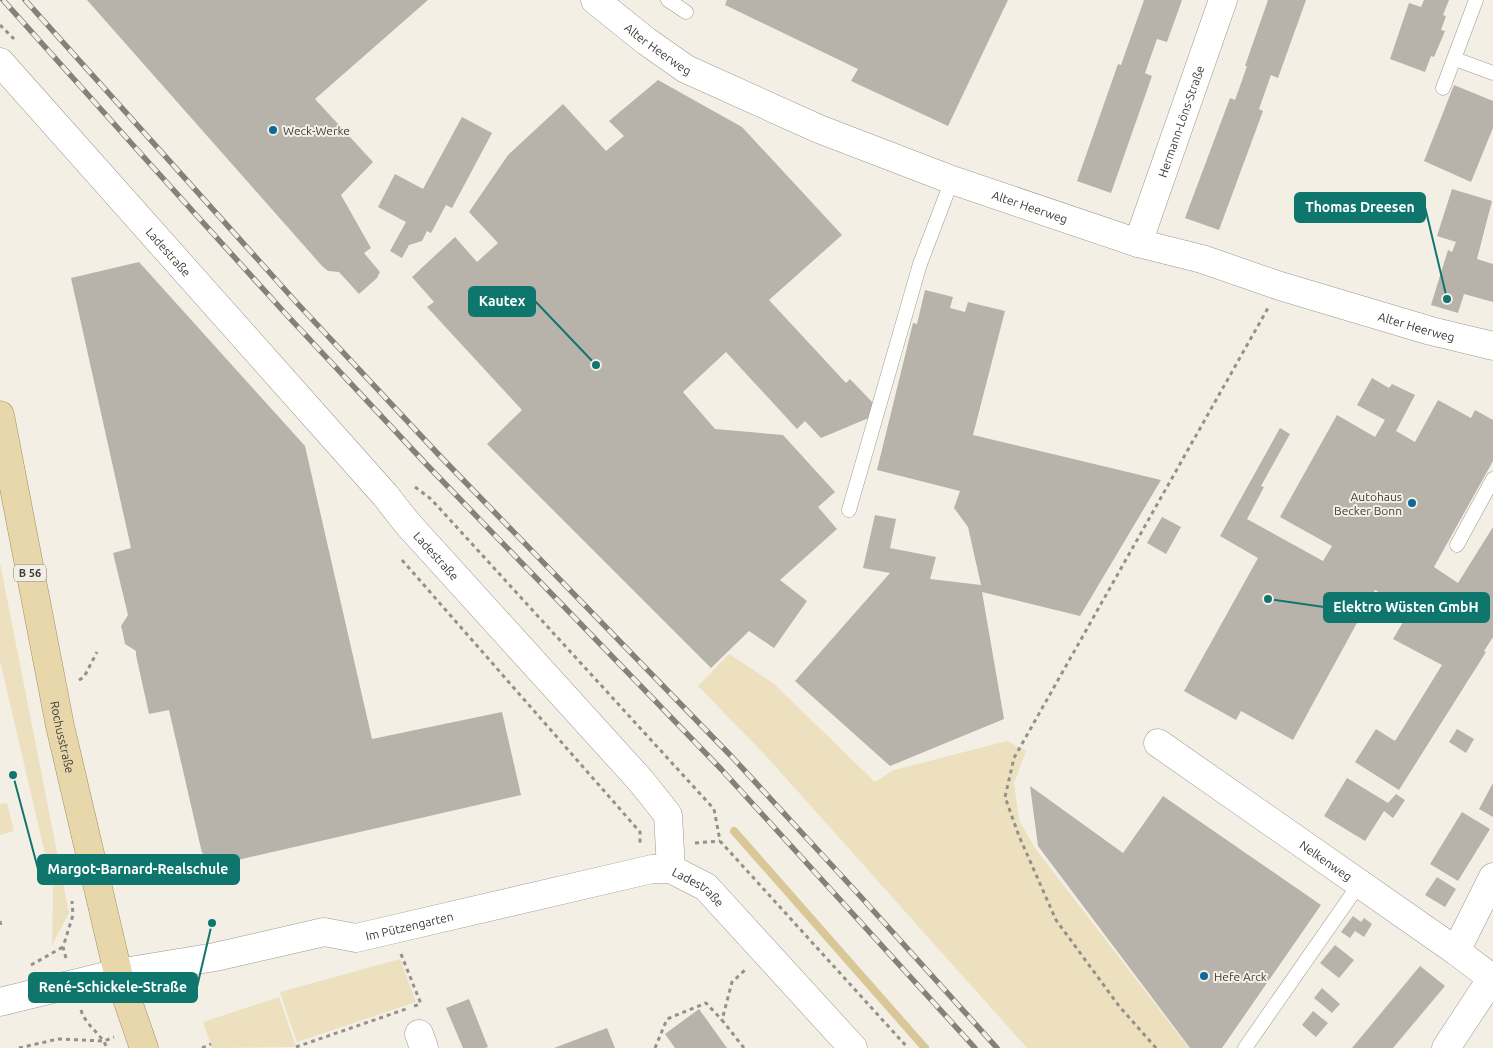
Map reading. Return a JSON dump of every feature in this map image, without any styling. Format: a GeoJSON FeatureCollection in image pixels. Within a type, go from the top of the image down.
{"type":"FeatureCollection","features":[{"type":"Feature","properties":{"kind":"main road","name":"Rochusstraße"},"geometry":{"type":"LineString","coordinates":[[0,418],[60,726],[118,973],[140,1039]]}},
{"type":"Feature","properties":{"kind":"street","name":"Alter Heerweg"},"geometry":{"type":"LineString","coordinates":[[596,0],[646,41],[686,69],[819,129],[952,180],[1138,243],[1202,259],[1280,286],[1432,331],[1493,346]]}},
{"type":"Feature","properties":{"kind":"street","name":"Hermann-Löns-Straße"},"geometry":{"type":"LineString","coordinates":[[1138,243],[1223,0]]}},
{"type":"Feature","properties":{"kind":"street","name":"Ladestraße"},"geometry":{"type":"LineString","coordinates":[[9,53],[407,522],[641,781],[668,815],[670,869],[706,887],[853,1048]]}},
{"type":"Feature","properties":{"kind":"street","name":"Nelkenweg"},"geometry":{"type":"LineString","coordinates":[[1158,742],[1360,883],[1493,979]]}},
{"type":"Feature","properties":{"kind":"street","name":"Im Pützengarten"},"geometry":{"type":"LineString","coordinates":[[0,1002],[118,973],[215,957],[324,932],[356,938],[392,931],[652,869],[670,869]]}},
{"type":"Feature","properties":{"kind":"street"},"geometry":{"type":"LineString","coordinates":[[1456,951],[1493,877]]}},
{"type":"Feature","properties":{"kind":"street"},"geometry":{"type":"LineString","coordinates":[[1446,1048],[1493,979]]}},
{"type":"Feature","properties":{"kind":"lane"},"geometry":{"type":"LineString","coordinates":[[668,0],[686,12]]}},
{"type":"Feature","properties":{"kind":"lane"},"geometry":{"type":"LineString","coordinates":[[1444,88],[1476,0]]}},
{"type":"Feature","properties":{"kind":"lane"},"geometry":{"type":"LineString","coordinates":[[1455,59],[1493,73]]}},
{"type":"Feature","properties":{"kind":"lane"},"geometry":{"type":"LineString","coordinates":[[850,510],[920,264],[952,180]]}},
{"type":"Feature","properties":{"kind":"lane"},"geometry":{"type":"LineString","coordinates":[[1456,545],[1493,479]]}},
{"type":"Feature","properties":{"kind":"lane"},"geometry":{"type":"LineString","coordinates":[[1245,1048],[1360,883]]}},
{"type":"Feature","properties":{"kind":"path"},"geometry":{"type":"LineString","coordinates":[[0,25],[9,53]]}},
{"type":"Feature","properties":{"kind":"path"},"geometry":{"type":"LineString","coordinates":[[1156,1048],[1119,1006],[1056,920],[1019,836],[1005,797],[1014,758],[1280,286]]}},
{"type":"Feature","properties":{"kind":"path"},"geometry":{"type":"LineString","coordinates":[[412,485],[431,499],[714,809],[720,841],[908,1048]]}},
{"type":"Feature","properties":{"kind":"path"},"geometry":{"type":"LineString","coordinates":[[84,677],[97,652]]}},
{"type":"Feature","properties":{"kind":"path"},"geometry":{"type":"LineString","coordinates":[[0,921],[1,926]]}},
{"type":"Feature","properties":{"kind":"path"},"geometry":{"type":"LineString","coordinates":[[392,931],[426,1016],[422,1041]]}},
{"type":"Feature","properties":{"kind":"path"},"geometry":{"type":"LineString","coordinates":[[722,1020],[732,982],[744,970]]}},
{"type":"Feature","properties":{"kind":"path"},"geometry":{"type":"LineString","coordinates":[[74,984],[83,1016],[104,1041],[107,1048]]}},
{"type":"Feature","properties":{"kind":"path"},"geometry":{"type":"LineString","coordinates":[[655,1048],[667,1019],[706,1003],[744,1048]]}},
{"type":"Feature","properties":{"kind":"path"},"geometry":{"type":"LineString","coordinates":[[296,1047],[421,1004]]}},
{"type":"Feature","properties":{"kind":"path"},"geometry":{"type":"LineString","coordinates":[[19,1048],[58,1039],[104,1041],[140,1039]]}},
{"type":"Feature","properties":{"kind":"path"},"geometry":{"type":"LineString","coordinates":[[202,1048],[211,1044]]}},
{"type":"Feature","properties":{"kind":"shaded area"},"geometry":{"type":"Polygon","coordinates":[[[0,563],[69,913],[52,945],[53,888],[0,661],[0,563]]]}},
{"type":"Feature","properties":{"kind":"shaded area"},"geometry":{"type":"Polygon","coordinates":[[[729,654],[773,683],[875,782],[894,770],[1007,741],[1026,751],[1014,783],[1019,820],[1035,848],[1189,1048],[1027,1048],[767,757],[698,686],[729,654]]]}},
{"type":"Feature","properties":{"kind":"shaded area"},"geometry":{"type":"Polygon","coordinates":[[[7,803],[14,831],[0,835],[0,804],[7,803]]]}},
{"type":"Feature","properties":{"kind":"shaded area"},"geometry":{"type":"Polygon","coordinates":[[[400,959],[416,1002],[297,1042],[280,992],[400,959]]]}},
{"type":"Feature","properties":{"kind":"shaded area"},"geometry":{"type":"Polygon","coordinates":[[[279,997],[296,1047],[212,1048],[203,1022],[279,997]]]}},
{"type":"Feature","properties":{"kind":"building","name":"Weck-Werke"},"geometry":{"type":"Polygon","coordinates":[[[87,0],[428,0],[315,99],[373,162],[341,195],[371,248],[364,253],[380,272],[377,278],[359,294],[339,272],[328,271],[322,266],[87,0]]]}},
{"type":"Feature","properties":{"kind":"building"},"geometry":{"type":"Polygon","coordinates":[[[727,0],[1008,0],[948,126],[851,81],[858,69],[725,5],[727,0]]]}},
{"type":"Feature","properties":{"kind":"building"},"geometry":{"type":"Polygon","coordinates":[[[1144,0],[1182,0],[1167,42],[1157,39],[1145,73],[1152,76],[1111,193],[1077,181],[1118,64],[1121,65],[1144,0]]]}},
{"type":"Feature","properties":{"kind":"building"},"geometry":{"type":"Polygon","coordinates":[[[1268,0],[1306,0],[1278,78],[1271,75],[1259,109],[1263,111],[1219,230],[1185,218],[1230,98],[1235,100],[1268,0]]]}},
{"type":"Feature","properties":{"kind":"building"},"geometry":{"type":"Polygon","coordinates":[[[1424,0],[1449,0],[1443,15],[1446,16],[1441,30],[1445,31],[1434,57],[1431,56],[1425,72],[1390,59],[1409,3],[1421,7],[1424,0]]]}},
{"type":"Feature","properties":{"kind":"building"},"geometry":{"type":"Polygon","coordinates":[[[658,80],[742,127],[842,235],[769,300],[846,383],[850,379],[873,403],[871,417],[821,438],[805,421],[797,429],[726,352],[683,392],[715,429],[783,435],[835,492],[818,507],[837,529],[780,580],[807,601],[774,648],[749,631],[711,668],[487,444],[522,410],[427,307],[434,302],[412,277],[455,237],[477,262],[498,243],[469,212],[508,155],[563,104],[606,151],[624,136],[609,121],[658,80]]]}},
{"type":"Feature","properties":{"kind":"building"},"geometry":{"type":"Polygon","coordinates":[[[1454,85],[1493,101],[1493,128],[1471,182],[1424,161],[1454,85]]]}},
{"type":"Feature","properties":{"kind":"building"},"geometry":{"type":"Polygon","coordinates":[[[462,117],[492,133],[452,208],[446,205],[431,233],[427,231],[422,241],[409,245],[402,258],[390,251],[406,222],[378,207],[395,174],[423,189],[462,117]]]}},
{"type":"Feature","properties":{"kind":"building"},"geometry":{"type":"Polygon","coordinates":[[[1452,189],[1492,201],[1477,259],[1493,264],[1493,302],[1464,294],[1458,313],[1431,305],[1448,250],[1452,252],[1456,242],[1437,236],[1452,189]]]}},
{"type":"Feature","properties":{"kind":"building"},"geometry":{"type":"Polygon","coordinates":[[[139,262],[305,446],[372,739],[502,712],[521,795],[220,864],[202,853],[169,710],[149,714],[136,651],[125,644],[121,626],[128,615],[113,553],[131,548],[71,278],[139,262]]]}},
{"type":"Feature","properties":{"kind":"building"},"geometry":{"type":"Polygon","coordinates":[[[925,290],[953,297],[950,308],[965,312],[968,302],[1005,311],[973,435],[1161,480],[1080,616],[982,592],[1004,719],[890,766],[795,681],[890,573],[863,568],[875,515],[896,519],[890,548],[936,557],[930,579],[981,585],[968,527],[954,508],[960,491],[877,470],[913,323],[917,324],[925,290]]]}},
{"type":"Feature","properties":{"kind":"building"},"geometry":{"type":"Polygon","coordinates":[[[1372,378],[1389,388],[1392,384],[1415,395],[1396,431],[1415,442],[1438,400],[1471,418],[1475,410],[1493,420],[1493,461],[1434,567],[1458,583],[1493,527],[1493,637],[1484,651],[1486,652],[1399,790],[1355,762],[1376,729],[1395,741],[1442,665],[1393,639],[1410,610],[1375,590],[1293,740],[1241,711],[1236,720],[1184,691],[1258,558],[1220,536],[1280,428],[1290,434],[1261,486],[1264,487],[1247,519],[1323,561],[1332,546],[1280,517],[1337,415],[1375,437],[1385,420],[1357,405],[1372,378]]]}},
{"type":"Feature","properties":{"kind":"building"},"geometry":{"type":"Polygon","coordinates":[[[1162,517],[1181,527],[1166,554],[1147,543],[1162,517]]]}},
{"type":"Feature","properties":{"kind":"building"},"geometry":{"type":"Polygon","coordinates":[[[1457,729],[1474,739],[1466,753],[1449,742],[1457,729]]]}},
{"type":"Feature","properties":{"kind":"building"},"geometry":{"type":"Polygon","coordinates":[[[1347,778],[1388,803],[1396,794],[1405,800],[1393,818],[1384,811],[1365,841],[1324,816],[1347,778]]]}},
{"type":"Feature","properties":{"kind":"building"},"geometry":{"type":"Polygon","coordinates":[[[1493,783],[1493,817],[1479,809],[1493,783]]]}},
{"type":"Feature","properties":{"kind":"building","name":"Hefe Arck"},"geometry":{"type":"Polygon","coordinates":[[[1030,786],[1123,853],[1163,796],[1321,905],[1222,1048],[1190,1048],[1038,846],[1030,786]]]}},
{"type":"Feature","properties":{"kind":"building"},"geometry":{"type":"Polygon","coordinates":[[[1462,812],[1490,829],[1458,881],[1430,864],[1462,812]]]}},
{"type":"Feature","properties":{"kind":"building"},"geometry":{"type":"Polygon","coordinates":[[[1437,877],[1456,889],[1445,907],[1425,895],[1437,877]]]}},
{"type":"Feature","properties":{"kind":"building"},"geometry":{"type":"Polygon","coordinates":[[[1353,916],[1361,922],[1364,918],[1372,924],[1364,937],[1355,931],[1350,938],[1341,932],[1353,916]]]}},
{"type":"Feature","properties":{"kind":"building"},"geometry":{"type":"Polygon","coordinates":[[[1335,945],[1354,960],[1339,978],[1320,963],[1335,945]]]}},
{"type":"Feature","properties":{"kind":"building"},"geometry":{"type":"Polygon","coordinates":[[[1420,966],[1445,986],[1393,1048],[1352,1048],[1420,966]]]}},
{"type":"Feature","properties":{"kind":"building"},"geometry":{"type":"Polygon","coordinates":[[[1322,988],[1340,1004],[1332,1013],[1314,998],[1322,988]]]}},
{"type":"Feature","properties":{"kind":"building"},"geometry":{"type":"Polygon","coordinates":[[[469,999],[488,1047],[463,1048],[446,1008],[469,999]]]}},
{"type":"Feature","properties":{"kind":"building"},"geometry":{"type":"Polygon","coordinates":[[[699,1009],[727,1048],[675,1048],[665,1034],[699,1009]]]}},
{"type":"Feature","properties":{"kind":"building"},"geometry":{"type":"Polygon","coordinates":[[[1313,1011],[1328,1023],[1316,1037],[1302,1025],[1313,1011]]]}},
{"type":"Feature","properties":{"kind":"building"},"geometry":{"type":"Polygon","coordinates":[[[607,1028],[615,1048],[554,1048],[607,1028]]]}},
{"type":"Feature","properties":{"kind":"waterway"},"geometry":{"type":"LineString","coordinates":[[734,831],[925,1048]]}},
{"type":"Feature","properties":{"kind":"railway"},"geometry":{"type":"LineString","coordinates":[[3,0],[284,312],[426,464],[721,769],[975,1048]]}},
{"type":"Feature","properties":{"kind":"railway"},"geometry":{"type":"LineString","coordinates":[[25,0],[296,302],[438,454],[733,758],[997,1048]]}},
{"type":"Feature","properties":{"kind":"place","name":"Weck-Werke"},"geometry":{"type":"Point","coordinates":[273,130]}},
{"type":"Feature","properties":{"kind":"place","name":"Thomas Dreesen"},"geometry":{"type":"Point","coordinates":[1447,299]}},
{"type":"Feature","properties":{"kind":"place","name":"Kautex"},"geometry":{"type":"Point","coordinates":[596,365]}},
{"type":"Feature","properties":{"kind":"place","name":"Autohaus Becker Bonn"},"geometry":{"type":"Point","coordinates":[1412,503]}},
{"type":"Feature","properties":{"kind":"place","name":"Elektro Wüsten GmbH"},"geometry":{"type":"Point","coordinates":[1268,599]}},
{"type":"Feature","properties":{"kind":"place","name":"Margot-Barnard-Realschule"},"geometry":{"type":"Point","coordinates":[13,775]}},
{"type":"Feature","properties":{"kind":"place","name":"René-Schickele-Straße"},"geometry":{"type":"Point","coordinates":[212,923]}},
{"type":"Feature","properties":{"kind":"place","name":"Hefe Arck"},"geometry":{"type":"Point","coordinates":[1204,976]}}]}
